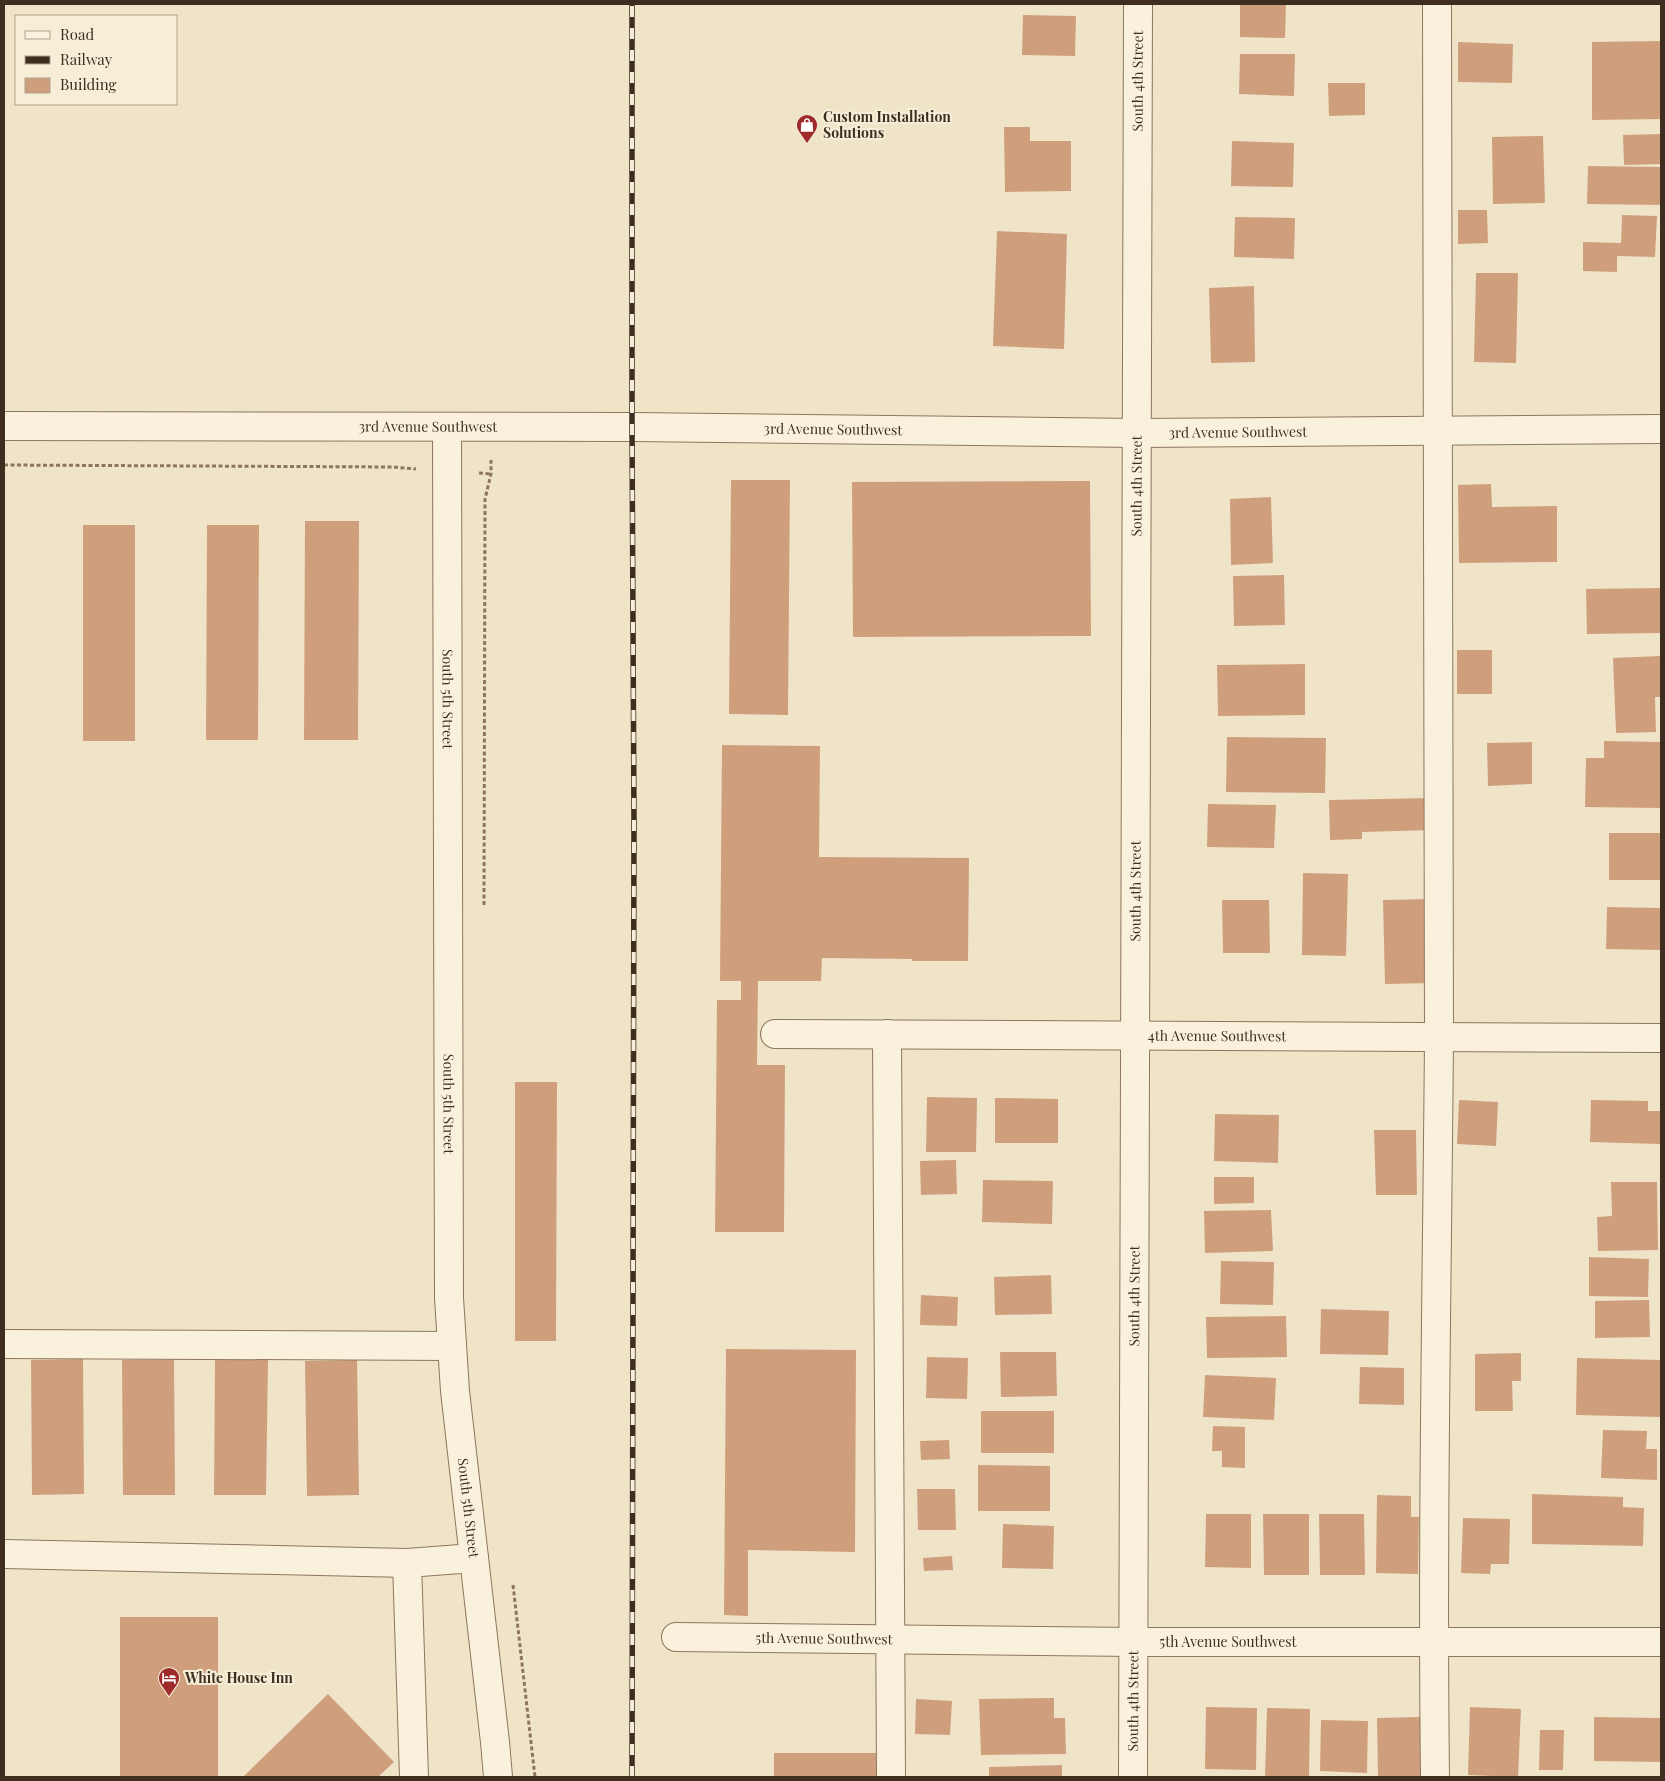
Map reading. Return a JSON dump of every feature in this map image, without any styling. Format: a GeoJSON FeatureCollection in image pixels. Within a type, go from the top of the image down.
{"type":"FeatureCollection","features":[{"type":"Feature","properties":{"kind":"street","name":"South 4th Street"},"geometry":{"type":"LineString","coordinates":[[1133,1777],[1138,4]]}},
{"type":"Feature","properties":{"kind":"street"},"geometry":{"type":"LineString","coordinates":[[1435,1777],[1433,1642],[1439,1037],[1437,4]]}},
{"type":"Feature","properties":{"kind":"street","name":"3rd Avenue Southwest"},"geometry":{"type":"LineString","coordinates":[[4,426],[632,427],[1136,433],[1661,429]]}},
{"type":"Feature","properties":{"kind":"street","name":"South 5th Street"},"geometry":{"type":"LineString","coordinates":[[447,428],[449,1298],[455,1391],[496,1742],[498,1777]]}},
{"type":"Feature","properties":{"kind":"street","name":"4th Avenue Southwest"},"geometry":{"type":"LineString","coordinates":[[775,1034],[1661,1038]]}},
{"type":"Feature","properties":{"kind":"street"},"geometry":{"type":"LineString","coordinates":[[888,1034],[891,1777]]}},
{"type":"Feature","properties":{"kind":"street"},"geometry":{"type":"LineString","coordinates":[[4,1344],[452,1346]]}},
{"type":"Feature","properties":{"kind":"street"},"geometry":{"type":"LineString","coordinates":[[4,1554],[408,1563],[474,1558]]}},
{"type":"Feature","properties":{"kind":"street"},"geometry":{"type":"LineString","coordinates":[[408,1563],[414,1777]]}},
{"type":"Feature","properties":{"kind":"street","name":"5th Avenue Southwest"},"geometry":{"type":"LineString","coordinates":[[676,1637],[1134,1642],[1661,1642]]}},
{"type":"Feature","properties":{"kind":"path"},"geometry":{"type":"LineString","coordinates":[[4,465],[393,467]]}},
{"type":"Feature","properties":{"kind":"path"},"geometry":{"type":"LineString","coordinates":[[484,909],[485,499],[491,474]]}},
{"type":"Feature","properties":{"kind":"path"},"geometry":{"type":"LineString","coordinates":[[512,1580],[535,1777]]}},
{"type":"Feature","properties":{"kind":"building"},"geometry":{"type":"Polygon","coordinates":[[[1240,4],[1286,4],[1285,38],[1240,37],[1240,4]]]}},
{"type":"Feature","properties":{"kind":"building"},"geometry":{"type":"Polygon","coordinates":[[[1023,15],[1076,16],[1075,56],[1022,55],[1023,15]]]}},
{"type":"Feature","properties":{"kind":"building"},"geometry":{"type":"Polygon","coordinates":[[[1661,41],[1661,119],[1592,120],[1592,42],[1661,41]]]}},
{"type":"Feature","properties":{"kind":"building"},"geometry":{"type":"Polygon","coordinates":[[[1458,42],[1513,44],[1512,83],[1458,82],[1458,42]]]}},
{"type":"Feature","properties":{"kind":"building"},"geometry":{"type":"Polygon","coordinates":[[[1240,54],[1295,54],[1294,96],[1239,94],[1240,54]]]}},
{"type":"Feature","properties":{"kind":"building"},"geometry":{"type":"Polygon","coordinates":[[[1328,83],[1365,83],[1365,115],[1329,116],[1328,83]]]}},
{"type":"Feature","properties":{"kind":"building"},"geometry":{"type":"Polygon","coordinates":[[[1004,127],[1030,127],[1030,141],[1071,141],[1071,191],[1005,192],[1004,127]]]}},
{"type":"Feature","properties":{"kind":"building"},"geometry":{"type":"Polygon","coordinates":[[[1661,134],[1661,164],[1624,165],[1623,135],[1661,134]]]}},
{"type":"Feature","properties":{"kind":"building"},"geometry":{"type":"Polygon","coordinates":[[[1543,136],[1545,203],[1493,204],[1492,137],[1543,136]]]}},
{"type":"Feature","properties":{"kind":"building"},"geometry":{"type":"Polygon","coordinates":[[[1232,141],[1294,143],[1293,187],[1231,186],[1232,141]]]}},
{"type":"Feature","properties":{"kind":"building"},"geometry":{"type":"Polygon","coordinates":[[[1588,166],[1661,167],[1661,205],[1587,204],[1588,166]]]}},
{"type":"Feature","properties":{"kind":"building"},"geometry":{"type":"Polygon","coordinates":[[[1458,210],[1487,210],[1488,243],[1458,244],[1458,210]]]}},
{"type":"Feature","properties":{"kind":"building"},"geometry":{"type":"Polygon","coordinates":[[[1622,215],[1657,216],[1655,257],[1617,256],[1617,272],[1583,271],[1583,242],[1621,243],[1622,215]]]}},
{"type":"Feature","properties":{"kind":"building"},"geometry":{"type":"Polygon","coordinates":[[[1235,217],[1295,218],[1294,259],[1234,257],[1235,217]]]}},
{"type":"Feature","properties":{"kind":"building"},"geometry":{"type":"Polygon","coordinates":[[[997,231],[1067,234],[1064,349],[993,346],[997,231]]]}},
{"type":"Feature","properties":{"kind":"building"},"geometry":{"type":"Polygon","coordinates":[[[1476,273],[1518,273],[1516,363],[1474,362],[1476,273]]]}},
{"type":"Feature","properties":{"kind":"building"},"geometry":{"type":"Polygon","coordinates":[[[1254,286],[1255,362],[1211,363],[1209,288],[1254,286]]]}},
{"type":"Feature","properties":{"kind":"building"},"geometry":{"type":"Polygon","coordinates":[[[731,480],[790,480],[788,715],[729,714],[731,480]]]}},
{"type":"Feature","properties":{"kind":"building"},"geometry":{"type":"Polygon","coordinates":[[[1090,481],[1091,636],[853,637],[852,482],[1090,481]]]}},
{"type":"Feature","properties":{"kind":"building"},"geometry":{"type":"Polygon","coordinates":[[[1491,484],[1492,507],[1557,506],[1557,562],[1459,563],[1458,485],[1491,484]]]}},
{"type":"Feature","properties":{"kind":"building"},"geometry":{"type":"Polygon","coordinates":[[[1271,497],[1273,563],[1231,565],[1230,499],[1271,497]]]}},
{"type":"Feature","properties":{"kind":"building"},"geometry":{"type":"Polygon","coordinates":[[[305,521],[359,521],[358,740],[304,740],[305,521]]]}},
{"type":"Feature","properties":{"kind":"building"},"geometry":{"type":"Polygon","coordinates":[[[83,525],[135,525],[135,741],[83,741],[83,525]]]}},
{"type":"Feature","properties":{"kind":"building"},"geometry":{"type":"Polygon","coordinates":[[[207,525],[259,525],[258,740],[206,740],[207,525]]]}},
{"type":"Feature","properties":{"kind":"building"},"geometry":{"type":"Polygon","coordinates":[[[1284,575],[1285,625],[1234,626],[1233,576],[1284,575]]]}},
{"type":"Feature","properties":{"kind":"building"},"geometry":{"type":"Polygon","coordinates":[[[1661,588],[1661,633],[1587,634],[1586,589],[1661,588]]]}},
{"type":"Feature","properties":{"kind":"building"},"geometry":{"type":"Polygon","coordinates":[[[1457,650],[1492,650],[1492,694],[1457,694],[1457,650]]]}},
{"type":"Feature","properties":{"kind":"building"},"geometry":{"type":"Polygon","coordinates":[[[1661,656],[1661,697],[1655,697],[1656,732],[1616,733],[1613,658],[1661,656]]]}},
{"type":"Feature","properties":{"kind":"building"},"geometry":{"type":"Polygon","coordinates":[[[1305,664],[1305,715],[1218,716],[1217,665],[1305,664]]]}},
{"type":"Feature","properties":{"kind":"building"},"geometry":{"type":"Polygon","coordinates":[[[1227,737],[1326,738],[1325,793],[1226,792],[1227,737]]]}},
{"type":"Feature","properties":{"kind":"building"},"geometry":{"type":"Polygon","coordinates":[[[1604,741],[1661,742],[1660,808],[1585,807],[1586,758],[1604,758],[1604,741]]]}},
{"type":"Feature","properties":{"kind":"building"},"geometry":{"type":"Polygon","coordinates":[[[1532,742],[1532,784],[1488,786],[1487,743],[1532,742]]]}},
{"type":"Feature","properties":{"kind":"building"},"geometry":{"type":"Polygon","coordinates":[[[722,745],[820,746],[819,857],[969,858],[968,961],[822,958],[821,981],[758,981],[757,1065],[785,1065],[784,1232],[715,1232],[717,1000],[741,1000],[741,981],[720,981],[722,745]]]}},
{"type":"Feature","properties":{"kind":"building"},"geometry":{"type":"Polygon","coordinates":[[[1432,798],[1432,830],[1362,832],[1362,839],[1330,840],[1329,800],[1432,798]]]}},
{"type":"Feature","properties":{"kind":"building"},"geometry":{"type":"Polygon","coordinates":[[[1208,804],[1276,805],[1274,848],[1207,847],[1208,804]]]}},
{"type":"Feature","properties":{"kind":"building"},"geometry":{"type":"Polygon","coordinates":[[[1609,833],[1661,833],[1661,880],[1609,880],[1609,833]]]}},
{"type":"Feature","properties":{"kind":"building"},"geometry":{"type":"Polygon","coordinates":[[[1303,873],[1348,874],[1346,956],[1302,955],[1303,873]]]}},
{"type":"Feature","properties":{"kind":"building"},"geometry":{"type":"Polygon","coordinates":[[[1430,899],[1433,983],[1385,984],[1383,900],[1430,899]]]}},
{"type":"Feature","properties":{"kind":"building"},"geometry":{"type":"Polygon","coordinates":[[[1222,900],[1269,900],[1270,953],[1223,953],[1222,900]]]}},
{"type":"Feature","properties":{"kind":"building"},"geometry":{"type":"Polygon","coordinates":[[[1607,907],[1661,908],[1661,950],[1606,949],[1607,907]]]}},
{"type":"Feature","properties":{"kind":"building"},"geometry":{"type":"Polygon","coordinates":[[[515,1082],[557,1082],[556,1341],[515,1341],[515,1082]]]}},
{"type":"Feature","properties":{"kind":"building"},"geometry":{"type":"Polygon","coordinates":[[[927,1097],[977,1098],[976,1152],[926,1152],[927,1097]]]}},
{"type":"Feature","properties":{"kind":"building"},"geometry":{"type":"Polygon","coordinates":[[[995,1098],[1058,1099],[1058,1143],[995,1143],[995,1098]]]}},
{"type":"Feature","properties":{"kind":"building"},"geometry":{"type":"Polygon","coordinates":[[[1459,1100],[1498,1102],[1496,1146],[1457,1144],[1459,1100]]]}},
{"type":"Feature","properties":{"kind":"building"},"geometry":{"type":"Polygon","coordinates":[[[1591,1100],[1648,1101],[1648,1111],[1661,1111],[1661,1144],[1590,1142],[1591,1100]]]}},
{"type":"Feature","properties":{"kind":"building"},"geometry":{"type":"Polygon","coordinates":[[[1215,1114],[1279,1115],[1278,1163],[1214,1161],[1215,1114]]]}},
{"type":"Feature","properties":{"kind":"building"},"geometry":{"type":"Polygon","coordinates":[[[1374,1130],[1416,1130],[1417,1195],[1376,1195],[1374,1130]]]}},
{"type":"Feature","properties":{"kind":"building"},"geometry":{"type":"Polygon","coordinates":[[[956,1160],[957,1194],[921,1195],[920,1161],[956,1160]]]}},
{"type":"Feature","properties":{"kind":"building"},"geometry":{"type":"Polygon","coordinates":[[[1214,1177],[1254,1177],[1254,1203],[1214,1204],[1214,1177]]]}},
{"type":"Feature","properties":{"kind":"building"},"geometry":{"type":"Polygon","coordinates":[[[983,1180],[1053,1181],[1052,1224],[982,1222],[983,1180]]]}},
{"type":"Feature","properties":{"kind":"building"},"geometry":{"type":"Polygon","coordinates":[[[1611,1182],[1657,1182],[1658,1250],[1598,1251],[1597,1217],[1612,1216],[1611,1182]]]}},
{"type":"Feature","properties":{"kind":"building"},"geometry":{"type":"Polygon","coordinates":[[[1271,1210],[1273,1251],[1205,1253],[1204,1211],[1271,1210]]]}},
{"type":"Feature","properties":{"kind":"building"},"geometry":{"type":"Polygon","coordinates":[[[1589,1257],[1649,1259],[1648,1297],[1589,1296],[1589,1257]]]}},
{"type":"Feature","properties":{"kind":"building"},"geometry":{"type":"Polygon","coordinates":[[[1221,1261],[1274,1262],[1273,1305],[1220,1304],[1221,1261]]]}},
{"type":"Feature","properties":{"kind":"building"},"geometry":{"type":"Polygon","coordinates":[[[1051,1275],[1052,1314],[995,1315],[994,1277],[1051,1275]]]}},
{"type":"Feature","properties":{"kind":"building"},"geometry":{"type":"Polygon","coordinates":[[[921,1295],[958,1297],[957,1326],[920,1325],[921,1295]]]}},
{"type":"Feature","properties":{"kind":"building"},"geometry":{"type":"Polygon","coordinates":[[[1649,1300],[1650,1337],[1595,1338],[1595,1301],[1649,1300]]]}},
{"type":"Feature","properties":{"kind":"building"},"geometry":{"type":"Polygon","coordinates":[[[1321,1309],[1389,1311],[1388,1355],[1320,1354],[1321,1309]]]}},
{"type":"Feature","properties":{"kind":"building"},"geometry":{"type":"Polygon","coordinates":[[[1286,1316],[1287,1357],[1207,1358],[1206,1317],[1286,1316]]]}},
{"type":"Feature","properties":{"kind":"building"},"geometry":{"type":"Polygon","coordinates":[[[726,1349],[856,1350],[855,1552],[748,1550],[748,1616],[724,1615],[726,1349]]]}},
{"type":"Feature","properties":{"kind":"building"},"geometry":{"type":"Polygon","coordinates":[[[1000,1352],[1056,1352],[1057,1396],[1001,1397],[1000,1352]]]}},
{"type":"Feature","properties":{"kind":"building"},"geometry":{"type":"Polygon","coordinates":[[[1521,1353],[1521,1381],[1512,1381],[1513,1411],[1475,1411],[1475,1354],[1521,1353]]]}},
{"type":"Feature","properties":{"kind":"building"},"geometry":{"type":"Polygon","coordinates":[[[927,1357],[968,1358],[967,1399],[926,1398],[927,1357]]]}},
{"type":"Feature","properties":{"kind":"building"},"geometry":{"type":"Polygon","coordinates":[[[1577,1358],[1661,1360],[1661,1417],[1576,1415],[1577,1358]]]}},
{"type":"Feature","properties":{"kind":"building"},"geometry":{"type":"Polygon","coordinates":[[[83,1359],[84,1494],[32,1495],[31,1360],[83,1359]]]}},
{"type":"Feature","properties":{"kind":"building"},"geometry":{"type":"Polygon","coordinates":[[[215,1359],[268,1360],[266,1495],[214,1495],[215,1359]]]}},
{"type":"Feature","properties":{"kind":"building"},"geometry":{"type":"Polygon","coordinates":[[[122,1360],[174,1360],[175,1495],[123,1495],[122,1360]]]}},
{"type":"Feature","properties":{"kind":"building"},"geometry":{"type":"Polygon","coordinates":[[[357,1360],[359,1495],[307,1496],[305,1361],[357,1360]]]}},
{"type":"Feature","properties":{"kind":"building"},"geometry":{"type":"Polygon","coordinates":[[[1360,1367],[1404,1368],[1404,1405],[1359,1404],[1360,1367]]]}},
{"type":"Feature","properties":{"kind":"building"},"geometry":{"type":"Polygon","coordinates":[[[1205,1375],[1276,1378],[1274,1420],[1203,1417],[1205,1375]]]}},
{"type":"Feature","properties":{"kind":"building"},"geometry":{"type":"Polygon","coordinates":[[[981,1411],[1054,1411],[1054,1453],[981,1453],[981,1411]]]}},
{"type":"Feature","properties":{"kind":"building"},"geometry":{"type":"Polygon","coordinates":[[[1213,1426],[1245,1427],[1245,1468],[1222,1467],[1222,1451],[1212,1451],[1213,1426]]]}},
{"type":"Feature","properties":{"kind":"building"},"geometry":{"type":"Polygon","coordinates":[[[1603,1430],[1647,1431],[1646,1449],[1657,1449],[1657,1480],[1601,1478],[1603,1430]]]}},
{"type":"Feature","properties":{"kind":"building"},"geometry":{"type":"Polygon","coordinates":[[[949,1440],[950,1459],[921,1460],[920,1441],[949,1440]]]}},
{"type":"Feature","properties":{"kind":"building"},"geometry":{"type":"Polygon","coordinates":[[[978,1465],[1050,1466],[1050,1511],[978,1511],[978,1465]]]}},
{"type":"Feature","properties":{"kind":"building"},"geometry":{"type":"Polygon","coordinates":[[[917,1489],[955,1489],[956,1530],[918,1530],[917,1489]]]}},
{"type":"Feature","properties":{"kind":"building"},"geometry":{"type":"Polygon","coordinates":[[[1532,1494],[1623,1497],[1623,1507],[1644,1508],[1643,1546],[1532,1544],[1532,1494]]]}},
{"type":"Feature","properties":{"kind":"building"},"geometry":{"type":"Polygon","coordinates":[[[1377,1495],[1411,1496],[1411,1517],[1419,1517],[1418,1574],[1376,1573],[1377,1495]]]}},
{"type":"Feature","properties":{"kind":"building"},"geometry":{"type":"Polygon","coordinates":[[[1206,1514],[1251,1514],[1251,1568],[1205,1567],[1206,1514]]]}},
{"type":"Feature","properties":{"kind":"building"},"geometry":{"type":"Polygon","coordinates":[[[1263,1514],[1309,1514],[1309,1575],[1264,1575],[1263,1514]]]}},
{"type":"Feature","properties":{"kind":"building"},"geometry":{"type":"Polygon","coordinates":[[[1319,1514],[1364,1514],[1365,1575],[1320,1575],[1319,1514]]]}},
{"type":"Feature","properties":{"kind":"building"},"geometry":{"type":"Polygon","coordinates":[[[1463,1518],[1510,1519],[1509,1564],[1491,1564],[1490,1574],[1461,1573],[1463,1518]]]}},
{"type":"Feature","properties":{"kind":"building"},"geometry":{"type":"Polygon","coordinates":[[[1003,1524],[1054,1526],[1053,1569],[1002,1568],[1003,1524]]]}},
{"type":"Feature","properties":{"kind":"building"},"geometry":{"type":"Polygon","coordinates":[[[952,1556],[953,1570],[924,1571],[923,1558],[952,1556]]]}},
{"type":"Feature","properties":{"kind":"building","name":"White House Inn"},"geometry":{"type":"Polygon","coordinates":[[[120,1617],[218,1617],[218,1777],[120,1777],[120,1617]]]}},
{"type":"Feature","properties":{"kind":"building","name":"White House Inn"},"geometry":{"type":"Polygon","coordinates":[[[328,1694],[394,1762],[378,1777],[243,1777],[328,1694]]]}},
{"type":"Feature","properties":{"kind":"building"},"geometry":{"type":"Polygon","coordinates":[[[1054,1698],[1054,1718],[1065,1718],[1066,1754],[981,1755],[979,1699],[1054,1698]]]}},
{"type":"Feature","properties":{"kind":"building"},"geometry":{"type":"Polygon","coordinates":[[[916,1699],[952,1701],[950,1735],[915,1734],[916,1699]]]}},
{"type":"Feature","properties":{"kind":"building"},"geometry":{"type":"Polygon","coordinates":[[[1206,1707],[1257,1708],[1256,1770],[1205,1769],[1206,1707]]]}},
{"type":"Feature","properties":{"kind":"building"},"geometry":{"type":"Polygon","coordinates":[[[1470,1707],[1521,1709],[1518,1777],[1468,1775],[1470,1707]]]}},
{"type":"Feature","properties":{"kind":"building"},"geometry":{"type":"Polygon","coordinates":[[[1267,1708],[1310,1709],[1309,1777],[1265,1777],[1267,1708]]]}},
{"type":"Feature","properties":{"kind":"building"},"geometry":{"type":"Polygon","coordinates":[[[1420,1717],[1421,1777],[1378,1777],[1377,1718],[1420,1717]]]}},
{"type":"Feature","properties":{"kind":"building"},"geometry":{"type":"Polygon","coordinates":[[[1594,1717],[1661,1718],[1661,1762],[1594,1761],[1594,1717]]]}},
{"type":"Feature","properties":{"kind":"building"},"geometry":{"type":"Polygon","coordinates":[[[1321,1720],[1368,1721],[1367,1773],[1320,1771],[1321,1720]]]}},
{"type":"Feature","properties":{"kind":"building"},"geometry":{"type":"Polygon","coordinates":[[[1540,1730],[1564,1730],[1563,1770],[1539,1770],[1540,1730]]]}},
{"type":"Feature","properties":{"kind":"building"},"geometry":{"type":"Polygon","coordinates":[[[774,1753],[883,1753],[883,1777],[774,1777],[774,1753]]]}},
{"type":"Feature","properties":{"kind":"building"},"geometry":{"type":"Polygon","coordinates":[[[1062,1765],[1062,1777],[989,1777],[989,1767],[1062,1765]]]}},
{"type":"Feature","properties":{"kind":"railway"},"geometry":{"type":"LineString","coordinates":[[632,4],[634,822],[632,1777]]}},
{"type":"Feature","properties":{"kind":"place","name":"Custom Installation Solutions"},"geometry":{"type":"Point","coordinates":[807,144]}},
{"type":"Feature","properties":{"kind":"place","name":"White House Inn"},"geometry":{"type":"Point","coordinates":[169,1697]}}]}
